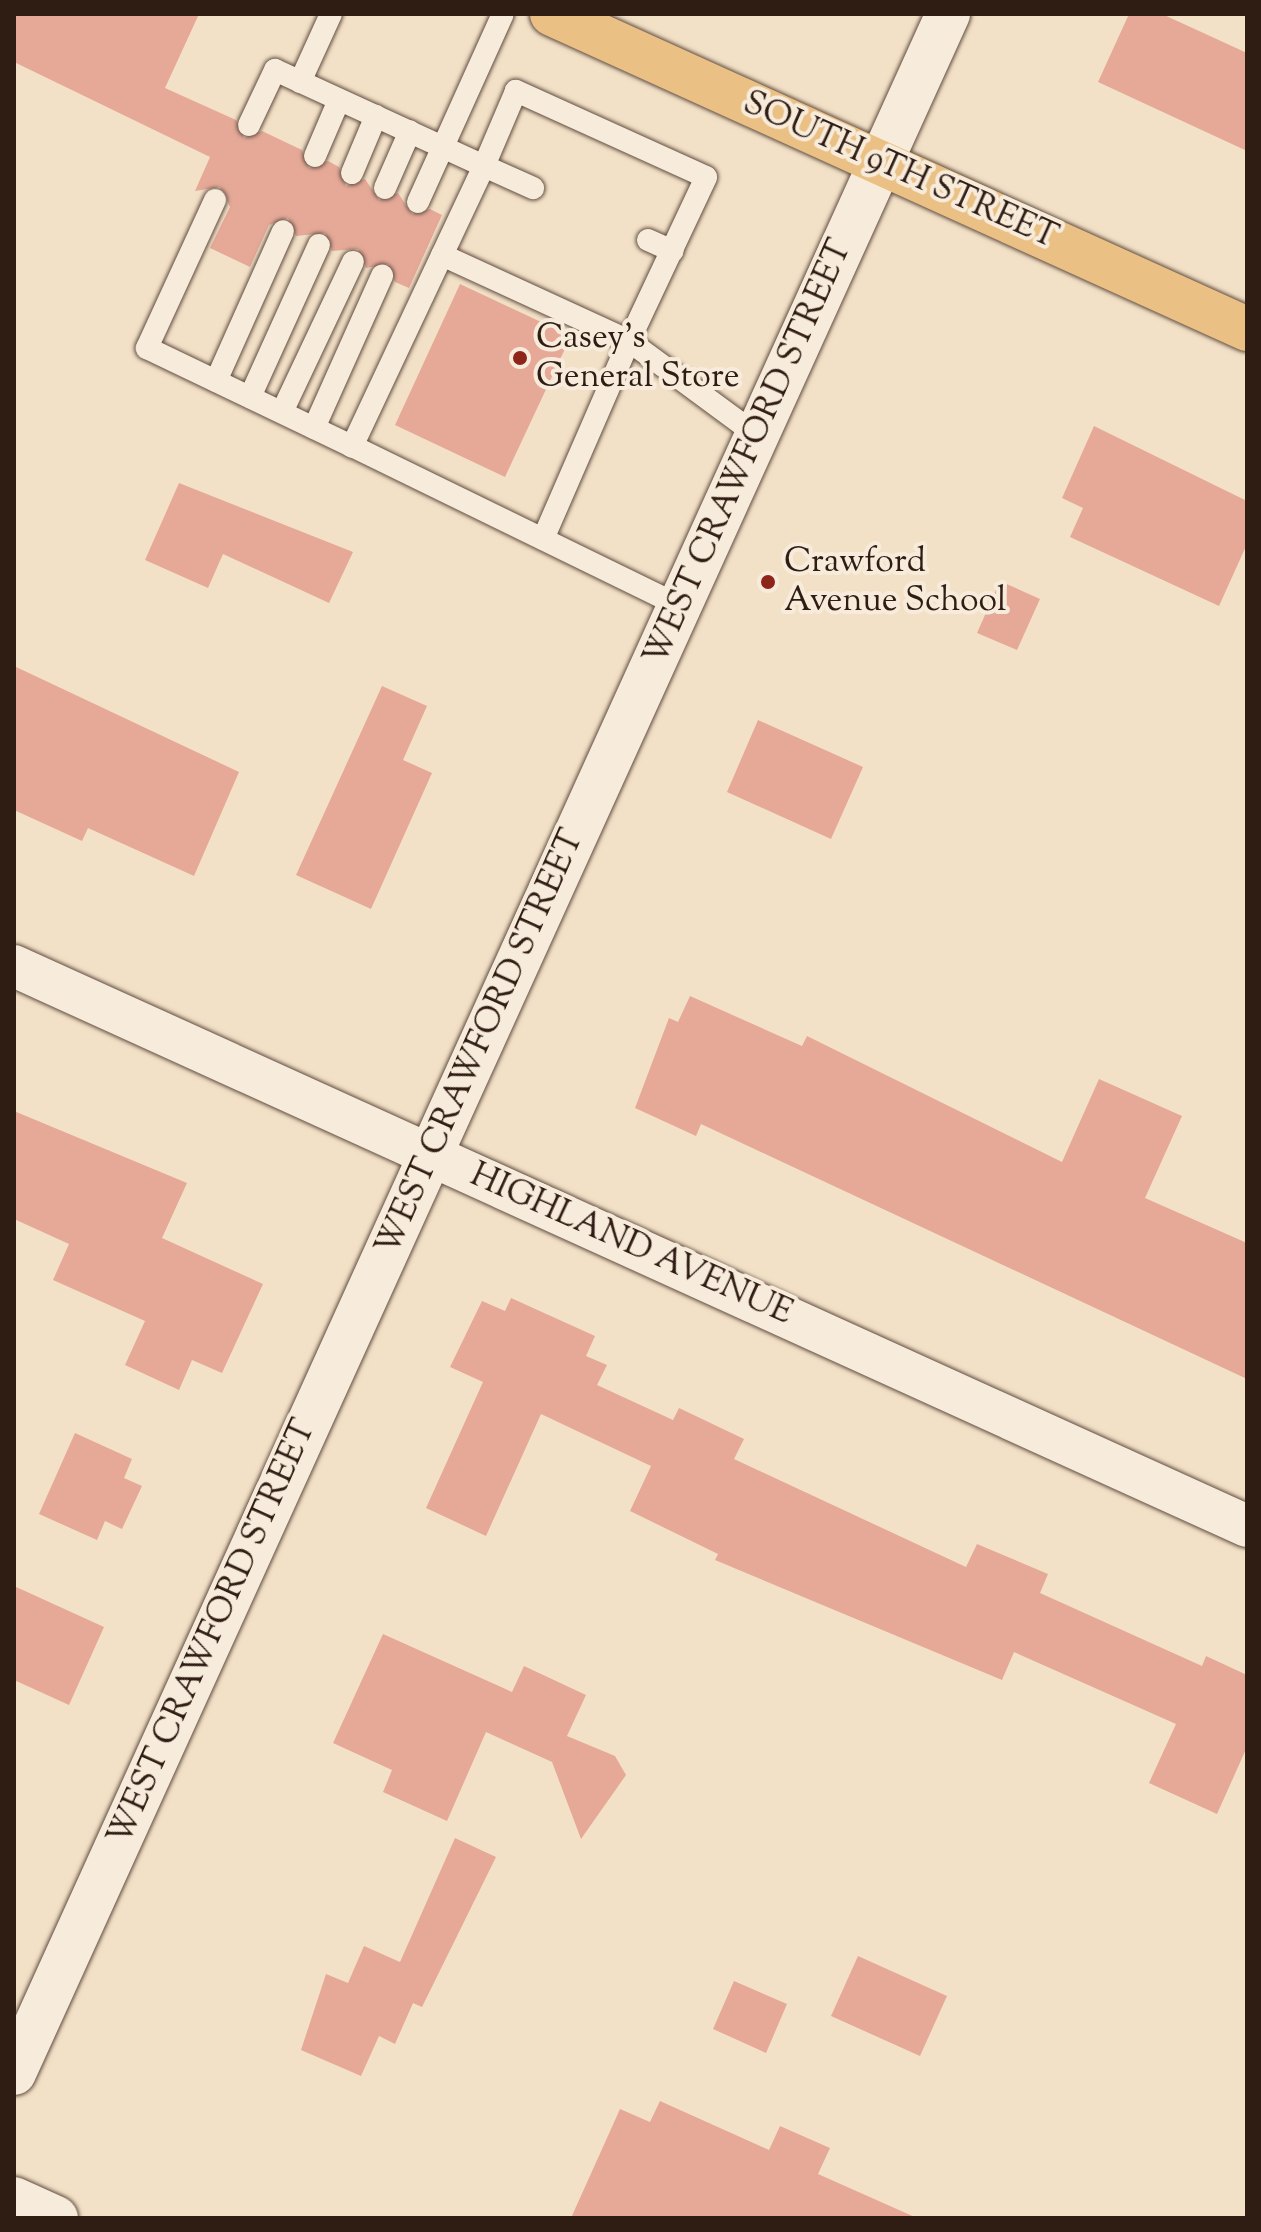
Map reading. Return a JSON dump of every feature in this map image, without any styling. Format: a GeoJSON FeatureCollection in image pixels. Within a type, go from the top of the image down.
{"type":"FeatureCollection","features":[{"type":"Feature","properties":{"kind":"main road","name":"SOUTH 9TH STREET"},"geometry":{"type":"LineString","coordinates":[[552,14],[1247,329]]}},
{"type":"Feature","properties":{"kind":"main road","name":"WEST CRAWFORD STREET"},"geometry":{"type":"LineString","coordinates":[[14,2073],[948,14]]}},
{"type":"Feature","properties":{"kind":"main road"},"geometry":{"type":"LineString","coordinates":[[14,2199],[56,2218]]}},
{"type":"Feature","properties":{"kind":"street","name":"HIGHLAND AVENUE"},"geometry":{"type":"LineString","coordinates":[[14,966],[1247,1526]]}},
{"type":"Feature","properties":{"kind":"lane"},"geometry":{"type":"LineString","coordinates":[[300,82],[331,14]]}},
{"type":"Feature","properties":{"kind":"lane"},"geometry":{"type":"LineString","coordinates":[[418,202],[503,14]]}},
{"type":"Feature","properties":{"kind":"lane"},"geometry":{"type":"LineString","coordinates":[[249,125],[275,70],[533,188]]}},
{"type":"Feature","properties":{"kind":"lane"},"geometry":{"type":"LineString","coordinates":[[352,446],[484,166],[516,91],[706,177],[629,341],[543,539]]}},
{"type":"Feature","properties":{"kind":"lane"},"geometry":{"type":"LineString","coordinates":[[315,156],[339,100]]}},
{"type":"Feature","properties":{"kind":"lane"},"geometry":{"type":"LineString","coordinates":[[352,173],[376,116]]}},
{"type":"Feature","properties":{"kind":"lane"},"geometry":{"type":"LineString","coordinates":[[385,188],[410,131]]}},
{"type":"Feature","properties":{"kind":"lane"},"geometry":{"type":"LineString","coordinates":[[215,200],[147,348],[680,606]]}},
{"type":"Feature","properties":{"kind":"lane"},"geometry":{"type":"LineString","coordinates":[[216,381],[283,231]]}},
{"type":"Feature","properties":{"kind":"lane"},"geometry":{"type":"LineString","coordinates":[[648,240],[673,251]]}},
{"type":"Feature","properties":{"kind":"lane"},"geometry":{"type":"LineString","coordinates":[[250,397],[319,245]]}},
{"type":"Feature","properties":{"kind":"lane"},"geometry":{"type":"LineString","coordinates":[[442,255],[629,341],[758,436]]}},
{"type":"Feature","properties":{"kind":"lane"},"geometry":{"type":"LineString","coordinates":[[282,412],[353,262]]}},
{"type":"Feature","properties":{"kind":"lane"},"geometry":{"type":"LineString","coordinates":[[314,428],[382,276]]}},
{"type":"Feature","properties":{"kind":"building"},"geometry":{"type":"Polygon","coordinates":[[[14,14],[199,14],[165,88],[236,120],[244,138],[262,131],[302,150],[309,168],[328,161],[339,167],[346,186],[365,179],[379,200],[398,193],[412,214],[430,209],[442,215],[409,288],[395,282],[388,264],[366,268],[358,249],[332,251],[325,233],[296,236],[288,218],[269,225],[250,267],[210,248],[230,207],[220,187],[195,191],[210,157],[14,62],[14,14]]]}},
{"type":"Feature","properties":{"kind":"building"},"geometry":{"type":"Polygon","coordinates":[[[1129,14],[1162,14],[1247,53],[1247,151],[1098,82],[1129,14]]]}},
{"type":"Feature","properties":{"kind":"building"},"geometry":{"type":"Polygon","coordinates":[[[460,284],[571,336],[505,477],[395,425],[460,284]]]}},
{"type":"Feature","properties":{"kind":"building"},"geometry":{"type":"Polygon","coordinates":[[[1094,426],[1247,501],[1247,544],[1219,606],[1070,537],[1083,508],[1062,498],[1094,426]]]}},
{"type":"Feature","properties":{"kind":"building"},"geometry":{"type":"Polygon","coordinates":[[[179,483],[353,552],[329,603],[223,554],[208,588],[145,560],[179,483]]]}},
{"type":"Feature","properties":{"kind":"building"},"geometry":{"type":"Polygon","coordinates":[[[1000,581],[1040,599],[1017,650],[977,633],[1000,581]]]}},
{"type":"Feature","properties":{"kind":"building"},"geometry":{"type":"Polygon","coordinates":[[[14,666],[239,772],[194,876],[88,828],[82,841],[14,810],[14,666]]]}},
{"type":"Feature","properties":{"kind":"building"},"geometry":{"type":"Polygon","coordinates":[[[382,686],[427,706],[403,760],[432,773],[371,909],[296,875],[382,686]]]}},
{"type":"Feature","properties":{"kind":"building"},"geometry":{"type":"Polygon","coordinates":[[[758,720],[863,767],[831,839],[727,792],[758,720]]]}},
{"type":"Feature","properties":{"kind":"building"},"geometry":{"type":"Polygon","coordinates":[[[690,996],[802,1046],[807,1036],[1062,1162],[1099,1079],[1182,1116],[1145,1198],[1247,1243],[1247,1379],[701,1124],[696,1136],[635,1108],[669,1018],[678,1022],[690,996]]]}},
{"type":"Feature","properties":{"kind":"building"},"geometry":{"type":"Polygon","coordinates":[[[14,1111],[187,1183],[162,1238],[263,1284],[222,1373],[192,1360],[179,1390],[125,1365],[145,1321],[53,1280],[69,1244],[14,1219],[14,1111]]]}},
{"type":"Feature","properties":{"kind":"building"},"geometry":{"type":"Polygon","coordinates":[[[511,1298],[595,1336],[586,1356],[607,1365],[597,1385],[673,1420],[679,1408],[744,1439],[734,1459],[966,1567],[977,1544],[1048,1574],[1040,1593],[1202,1666],[1206,1656],[1247,1675],[1247,1747],[1217,1814],[1149,1783],[1176,1724],[1014,1652],[1002,1680],[715,1560],[718,1554],[630,1511],[651,1466],[541,1414],[486,1536],[426,1508],[483,1382],[450,1367],[482,1301],[505,1311],[511,1298]]]}},
{"type":"Feature","properties":{"kind":"building"},"geometry":{"type":"Polygon","coordinates":[[[75,1433],[132,1459],[124,1478],[142,1486],[122,1529],[105,1521],[97,1540],[39,1514],[75,1433]]]}},
{"type":"Feature","properties":{"kind":"building"},"geometry":{"type":"Polygon","coordinates":[[[14,1586],[104,1627],[69,1705],[14,1680],[14,1586]]]}},
{"type":"Feature","properties":{"kind":"building"},"geometry":{"type":"Polygon","coordinates":[[[383,1634],[512,1692],[524,1666],[586,1695],[567,1736],[615,1756],[626,1775],[581,1839],[552,1762],[486,1732],[447,1821],[383,1792],[392,1770],[333,1743],[383,1634]]]}},
{"type":"Feature","properties":{"kind":"building"},"geometry":{"type":"Polygon","coordinates":[[[455,1838],[496,1857],[422,2007],[413,2003],[395,2044],[379,2036],[361,2076],[301,2050],[326,1974],[348,1983],[364,1946],[400,1962],[455,1838]]]}},
{"type":"Feature","properties":{"kind":"building"},"geometry":{"type":"Polygon","coordinates":[[[858,1956],[947,1996],[920,2056],[831,2016],[858,1956]]]}},
{"type":"Feature","properties":{"kind":"building"},"geometry":{"type":"Polygon","coordinates":[[[734,1981],[787,2004],[766,2053],[713,2029],[734,1981]]]}},
{"type":"Feature","properties":{"kind":"building"},"geometry":{"type":"Polygon","coordinates":[[[660,2101],[769,2150],[780,2126],[830,2148],[818,2174],[917,2218],[571,2218],[620,2109],[650,2122],[660,2101]]]}},
{"type":"Feature","properties":{"kind":"place","name":"Casey's General Store"},"geometry":{"type":"Point","coordinates":[520,358]}},
{"type":"Feature","properties":{"kind":"place","name":"Crawford Avenue School"},"geometry":{"type":"Point","coordinates":[768,582]}}]}
